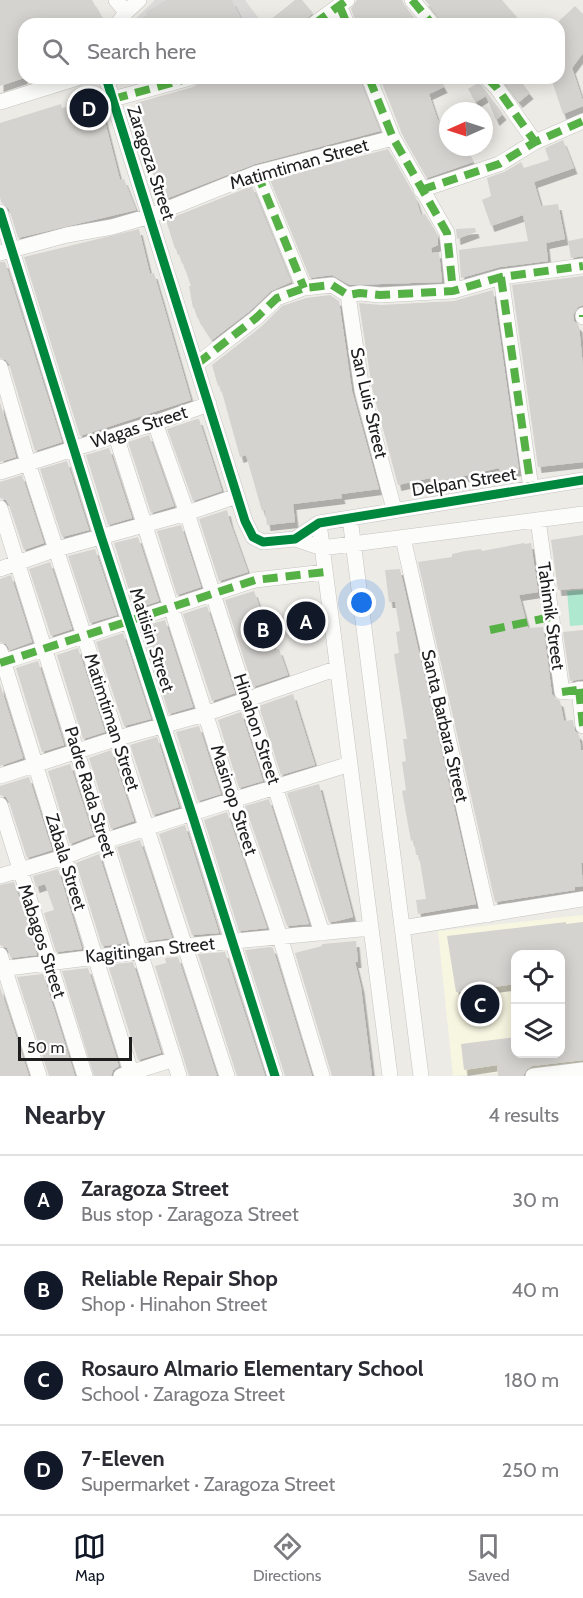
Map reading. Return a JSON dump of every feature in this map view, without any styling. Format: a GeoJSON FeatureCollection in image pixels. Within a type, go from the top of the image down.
{"type":"FeatureCollection","features":[{"type":"Feature","properties":{"kind":"street"},"geometry":{"type":"LineString","coordinates":[[116,0],[122,18],[139,0]]}},
{"type":"Feature","properties":{"kind":"street"},"geometry":{"type":"LineString","coordinates":[[412,0],[427,18]]}},
{"type":"Feature","properties":{"kind":"street"},"geometry":{"type":"LineString","coordinates":[[323,18],[344,3],[346,18]]}},
{"type":"Feature","properties":{"kind":"street"},"geometry":{"type":"LineString","coordinates":[[0,102],[57,84]]}},
{"type":"Feature","properties":{"kind":"street","name":"Zaragoza Street"},"geometry":{"type":"LineString","coordinates":[[108,84],[249,531],[258,540],[271,542],[296,539],[322,548],[353,544]]}},
{"type":"Feature","properties":{"kind":"street"},"geometry":{"type":"LineString","coordinates":[[113,99],[168,84]]}},
{"type":"Feature","properties":{"kind":"street"},"geometry":{"type":"LineString","coordinates":[[371,84],[393,138],[447,234],[453,291]]}},
{"type":"Feature","properties":{"kind":"street"},"geometry":{"type":"LineString","coordinates":[[493,84],[535,142]]}},
{"type":"Feature","properties":{"kind":"street"},"geometry":{"type":"LineString","coordinates":[[421,189],[499,164],[535,142],[583,123]]}},
{"type":"Feature","properties":{"kind":"street","name":"Matimtiman Street"},"geometry":{"type":"LineString","coordinates":[[7,252],[67,235],[112,227],[150,216],[257,173],[393,138]]}},
{"type":"Feature","properties":{"kind":"street"},"geometry":{"type":"LineString","coordinates":[[257,173],[304,288]]}},
{"type":"Feature","properties":{"kind":"street","name":"Matiisin Street"},"geometry":{"type":"LineString","coordinates":[[0,212],[7,252],[192,814],[275,1076]]}},
{"type":"Feature","properties":{"kind":"street"},"geometry":{"type":"LineString","coordinates":[[197,364],[256,318],[277,298],[304,288],[332,285],[348,295],[453,291],[501,278],[583,266]]}},
{"type":"Feature","properties":{"kind":"street"},"geometry":{"type":"LineString","coordinates":[[501,278],[531,488]]}},
{"type":"Feature","properties":{"kind":"street","name":"San Luis Street"},"geometry":{"type":"LineString","coordinates":[[348,295],[362,390],[394,509]]}},
{"type":"Feature","properties":{"kind":"street","name":"Matimtiman Street"},"geometry":{"type":"LineString","coordinates":[[0,367],[28,463],[227,1076]]}},
{"type":"Feature","properties":{"kind":"street","name":"Wagas Street"},"geometry":{"type":"LineString","coordinates":[[0,472],[209,404]]}},
{"type":"Feature","properties":{"kind":"street","name":"Hinahon Street"},"geometry":{"type":"LineString","coordinates":[[155,423],[248,698],[322,933]]}},
{"type":"Feature","properties":{"kind":"street","name":"Masinop Street"},"geometry":{"type":"LineString","coordinates":[[116,436],[233,800],[280,937],[322,1076]]}},
{"type":"Feature","properties":{"kind":"street","name":"Delpan Street"},"geometry":{"type":"LineString","coordinates":[[350,518],[394,509],[583,480]]}},
{"type":"Feature","properties":{"kind":"street"},"geometry":{"type":"LineString","coordinates":[[0,569],[57,549],[187,513],[237,496]]}},
{"type":"Feature","properties":{"kind":"street","name":"Padre Rada Street"},"geometry":{"type":"LineString","coordinates":[[0,508],[179,1076]]}},
{"type":"Feature","properties":{"kind":"street"},"geometry":{"type":"LineString","coordinates":[[353,544],[583,514]]}},
{"type":"Feature","properties":{"kind":"street"},"geometry":{"type":"LineString","coordinates":[[296,539],[319,523],[350,518],[421,1076]]}},
{"type":"Feature","properties":{"kind":"street","name":"Tahimik Street"},"geometry":{"type":"LineString","coordinates":[[538,520],[562,692],[581,689]]}},
{"type":"Feature","properties":{"kind":"street"},"geometry":{"type":"LineString","coordinates":[[319,523],[390,1076]]}},
{"type":"Feature","properties":{"kind":"street","name":"Santa Barbara Street"},"geometry":{"type":"LineString","coordinates":[[403,538],[488,915]]}},
{"type":"Feature","properties":{"kind":"street"},"geometry":{"type":"LineString","coordinates":[[1,658],[44,648],[255,580],[325,572]]}},
{"type":"Feature","properties":{"kind":"street","name":"Zabala Street"},"geometry":{"type":"LineString","coordinates":[[1,658],[96,956],[126,1074]]}},
{"type":"Feature","properties":{"kind":"street"},"geometry":{"type":"LineString","coordinates":[[0,776],[118,738],[205,714],[338,668]]}},
{"type":"Feature","properties":{"kind":"street"},"geometry":{"type":"LineString","coordinates":[[581,689],[583,726]]}},
{"type":"Feature","properties":{"kind":"street"},"geometry":{"type":"LineString","coordinates":[[0,876],[350,764]]}},
{"type":"Feature","properties":{"kind":"street","name":"Mabagos Street"},"geometry":{"type":"LineString","coordinates":[[0,805],[85,1076]]}},
{"type":"Feature","properties":{"kind":"street"},"geometry":{"type":"LineString","coordinates":[[402,928],[583,899]]}},
{"type":"Feature","properties":{"kind":"street","name":"Kagitingan Street"},"geometry":{"type":"LineString","coordinates":[[1,964],[50,962],[371,928]]}},
{"type":"Feature","properties":{"kind":"street"},"geometry":{"type":"LineString","coordinates":[[1,964],[39,1076]]}},
{"type":"Feature","properties":{"kind":"street"},"geometry":{"type":"LineString","coordinates":[[126,1074],[174,1059]]}},
{"type":"Feature","properties":{"kind":"street"},"geometry":{"type":"LineString","coordinates":[[532,1076],[583,1070]]}},
{"type":"Feature","properties":{"kind":"shaded area"},"geometry":{"type":"Polygon","coordinates":[[[155,0],[245,0],[258,18],[136,18],[155,0]]]}},
{"type":"Feature","properties":{"kind":"shaded area"},"geometry":{"type":"Polygon","coordinates":[[[583,915],[583,1067],[453,1076],[438,931],[583,915]]]}},
{"type":"Feature","properties":{"kind":"green space"},"geometry":{"type":"Polygon","coordinates":[[[583,590],[583,625],[570,626],[567,591],[583,590]]]}},
{"type":"Feature","properties":{"kind":"building"},"geometry":{"type":"Polygon","coordinates":[[[0,0],[92,0],[102,18],[18,18],[18,80],[0,86],[0,0]]]}},
{"type":"Feature","properties":{"kind":"building"},"geometry":{"type":"Polygon","coordinates":[[[166,0],[232,0],[241,18],[142,18],[147,15],[146,12],[166,0]]]}},
{"type":"Feature","properties":{"kind":"building"},"geometry":{"type":"Polygon","coordinates":[[[295,0],[302,0],[313,13],[307,18],[272,18],[295,0]]]}},
{"type":"Feature","properties":{"kind":"building"},"geometry":{"type":"Polygon","coordinates":[[[357,0],[402,0],[414,18],[355,18],[351,9],[357,0]]]}},
{"type":"Feature","properties":{"kind":"building"},"geometry":{"type":"Polygon","coordinates":[[[425,0],[502,0],[518,18],[439,18],[425,0]]]}},
{"type":"Feature","properties":{"kind":"building"},"geometry":{"type":"Polygon","coordinates":[[[575,6],[583,14],[583,53],[572,68],[583,106],[563,114],[553,84],[565,84],[565,18],[562,18],[575,6]]]}},
{"type":"Feature","properties":{"kind":"building"},"geometry":{"type":"Polygon","coordinates":[[[197,84],[361,84],[380,131],[255,164],[158,202],[155,195],[159,193],[154,176],[145,150],[142,150],[136,103],[197,84]]]}},
{"type":"Feature","properties":{"kind":"building"},"geometry":{"type":"Polygon","coordinates":[[[382,84],[442,84],[444,87],[429,94],[439,121],[439,156],[470,156],[473,162],[427,178],[402,134],[382,84]]]}},
{"type":"Feature","properties":{"kind":"building"},"geometry":{"type":"Polygon","coordinates":[[[480,84],[503,114],[496,120],[493,102],[488,102],[486,96],[476,102],[468,89],[480,84]]]}},
{"type":"Feature","properties":{"kind":"building"},"geometry":{"type":"Polygon","coordinates":[[[506,84],[523,84],[530,93],[519,102],[506,84]]]}},
{"type":"Feature","properties":{"kind":"building"},"geometry":{"type":"Polygon","coordinates":[[[89,101],[101,106],[120,180],[124,179],[136,210],[18,238],[9,209],[1,202],[0,197],[0,123],[61,104],[62,108],[89,101]]]}},
{"type":"Feature","properties":{"kind":"building"},"geometry":{"type":"Polygon","coordinates":[[[563,140],[574,168],[534,182],[541,206],[558,204],[565,239],[546,243],[548,261],[500,267],[461,278],[459,250],[528,241],[523,215],[491,226],[482,200],[491,196],[487,178],[504,172],[521,162],[524,168],[549,160],[545,148],[563,140]]]}},
{"type":"Feature","properties":{"kind":"building"},"geometry":{"type":"Polygon","coordinates":[[[388,149],[416,199],[421,215],[425,214],[438,236],[438,245],[431,248],[432,253],[439,252],[442,282],[350,285],[332,275],[310,278],[270,180],[388,149]]]}},
{"type":"Feature","properties":{"kind":"building"},"geometry":{"type":"Polygon","coordinates":[[[252,186],[291,282],[271,291],[250,311],[212,340],[193,308],[189,286],[191,286],[177,248],[175,249],[166,220],[252,186]]]}},
{"type":"Feature","properties":{"kind":"building"},"geometry":{"type":"Polygon","coordinates":[[[475,228],[476,232],[457,239],[456,229],[475,228]]]}},
{"type":"Feature","properties":{"kind":"building"},"geometry":{"type":"Polygon","coordinates":[[[139,229],[150,274],[154,273],[191,400],[80,436],[24,257],[139,229]]]}},
{"type":"Feature","properties":{"kind":"building"},"geometry":{"type":"Polygon","coordinates":[[[583,238],[583,256],[571,258],[568,241],[583,238]]]}},
{"type":"Feature","properties":{"kind":"building"},"geometry":{"type":"Polygon","coordinates":[[[0,262],[5,262],[62,442],[35,451],[9,364],[0,358],[0,262]]]}},
{"type":"Feature","properties":{"kind":"building"},"geometry":{"type":"Polygon","coordinates":[[[583,276],[583,305],[578,307],[573,315],[574,321],[579,326],[583,367],[583,462],[538,467],[512,285],[583,276]]]}},
{"type":"Feature","properties":{"kind":"building"},"geometry":{"type":"Polygon","coordinates":[[[493,290],[519,470],[500,473],[499,468],[450,479],[430,482],[430,478],[398,485],[372,388],[359,303],[381,305],[454,301],[493,290]]]}},
{"type":"Feature","properties":{"kind":"building"},"geometry":{"type":"Polygon","coordinates":[[[330,295],[339,301],[352,391],[379,489],[341,494],[342,498],[293,504],[295,522],[267,525],[265,510],[262,511],[246,455],[240,457],[220,385],[218,386],[212,365],[262,326],[282,306],[306,298],[330,295]]]}},
{"type":"Feature","properties":{"kind":"building"},"geometry":{"type":"Polygon","coordinates":[[[0,402],[16,457],[0,462],[0,402]]]}},
{"type":"Feature","properties":{"kind":"building"},"geometry":{"type":"Polygon","coordinates":[[[199,419],[222,491],[193,501],[167,429],[199,419]]]}},
{"type":"Feature","properties":{"kind":"building"},"geometry":{"type":"Polygon","coordinates":[[[149,435],[174,506],[151,513],[128,442],[149,435]]]}},
{"type":"Feature","properties":{"kind":"building"},"geometry":{"type":"Polygon","coordinates":[[[109,448],[132,518],[108,525],[86,455],[109,448]]]}},
{"type":"Feature","properties":{"kind":"building"},"geometry":{"type":"Polygon","coordinates":[[[67,461],[89,530],[62,537],[40,469],[67,461]]]}},
{"type":"Feature","properties":{"kind":"building"},"geometry":{"type":"Polygon","coordinates":[[[22,475],[44,543],[24,550],[9,505],[6,500],[0,498],[0,482],[22,475]]]}},
{"type":"Feature","properties":{"kind":"building"},"geometry":{"type":"Polygon","coordinates":[[[227,510],[248,572],[219,581],[199,519],[227,510]]]}},
{"type":"Feature","properties":{"kind":"building"},"geometry":{"type":"Polygon","coordinates":[[[181,525],[201,587],[177,595],[157,531],[181,525]]]}},
{"type":"Feature","properties":{"kind":"building"},"geometry":{"type":"Polygon","coordinates":[[[583,535],[583,588],[558,590],[551,540],[583,535]]]}},
{"type":"Feature","properties":{"kind":"building"},"geometry":{"type":"Polygon","coordinates":[[[138,537],[159,601],[135,609],[114,543],[138,537]]]}},
{"type":"Feature","properties":{"kind":"building"},"geometry":{"type":"Polygon","coordinates":[[[531,543],[538,592],[519,595],[528,628],[543,627],[552,694],[560,701],[564,721],[573,720],[575,731],[579,735],[581,750],[583,750],[583,863],[581,863],[583,886],[575,887],[575,890],[495,902],[418,562],[452,557],[452,554],[465,551],[481,549],[482,551],[531,543]]]}},
{"type":"Feature","properties":{"kind":"building"},"geometry":{"type":"Polygon","coordinates":[[[95,549],[117,615],[90,623],[68,556],[95,549]]]}},
{"type":"Feature","properties":{"kind":"building"},"geometry":{"type":"Polygon","coordinates":[[[50,562],[72,629],[51,636],[29,569],[50,562]]]}},
{"type":"Feature","properties":{"kind":"building"},"geometry":{"type":"Polygon","coordinates":[[[400,569],[476,904],[418,914],[416,900],[426,899],[419,855],[416,855],[414,840],[411,841],[402,791],[406,790],[402,762],[406,761],[403,739],[407,739],[394,654],[399,653],[396,632],[400,631],[395,602],[389,602],[385,570],[400,569]]]}},
{"type":"Feature","properties":{"kind":"building"},"geometry":{"type":"Polygon","coordinates":[[[11,575],[32,642],[10,650],[6,644],[0,642],[0,579],[11,575]]]}},
{"type":"Feature","properties":{"kind":"building"},"geometry":{"type":"Polygon","coordinates":[[[254,591],[275,650],[279,649],[288,675],[253,687],[225,600],[254,591]]]}},
{"type":"Feature","properties":{"kind":"building"},"geometry":{"type":"Polygon","coordinates":[[[207,606],[235,693],[212,701],[183,614],[207,606]]]}},
{"type":"Feature","properties":{"kind":"building"},"geometry":{"type":"Polygon","coordinates":[[[165,620],[193,707],[169,714],[141,627],[165,620]]]}},
{"type":"Feature","properties":{"kind":"building"},"geometry":{"type":"Polygon","coordinates":[[[583,630],[583,679],[570,681],[563,632],[583,630]]]}},
{"type":"Feature","properties":{"kind":"building"},"geometry":{"type":"Polygon","coordinates":[[[123,633],[151,719],[124,726],[96,642],[123,633]]]}},
{"type":"Feature","properties":{"kind":"building"},"geometry":{"type":"Polygon","coordinates":[[[78,648],[105,732],[83,739],[57,655],[78,648]]]}},
{"type":"Feature","properties":{"kind":"building"},"geometry":{"type":"Polygon","coordinates":[[[38,661],[64,745],[42,752],[16,668],[38,661]]]}},
{"type":"Feature","properties":{"kind":"building"},"geometry":{"type":"Polygon","coordinates":[[[0,684],[23,758],[0,766],[0,684]]]}},
{"type":"Feature","properties":{"kind":"building"},"geometry":{"type":"Polygon","coordinates":[[[293,694],[315,765],[281,775],[259,706],[293,694]]]}},
{"type":"Feature","properties":{"kind":"building"},"geometry":{"type":"Polygon","coordinates":[[[241,712],[263,781],[239,788],[218,720],[241,712]]]}},
{"type":"Feature","properties":{"kind":"building"},"geometry":{"type":"Polygon","coordinates":[[[199,726],[221,794],[198,801],[176,732],[199,726]]]}},
{"type":"Feature","properties":{"kind":"building"},"geometry":{"type":"Polygon","coordinates":[[[157,737],[179,807],[153,815],[130,745],[157,737]]]}},
{"type":"Feature","properties":{"kind":"building"},"geometry":{"type":"Polygon","coordinates":[[[111,750],[134,821],[111,829],[89,758],[111,750]]]}},
{"type":"Feature","properties":{"kind":"building"},"geometry":{"type":"Polygon","coordinates":[[[70,764],[93,835],[70,844],[48,771],[70,764]]]}},
{"type":"Feature","properties":{"kind":"building"},"geometry":{"type":"Polygon","coordinates":[[[29,777],[52,850],[27,858],[9,802],[6,797],[0,795],[0,786],[29,777]]]}},
{"type":"Feature","properties":{"kind":"building"},"geometry":{"type":"Polygon","coordinates":[[[319,784],[353,917],[329,922],[287,793],[319,784]]]}},
{"type":"Feature","properties":{"kind":"building"},"geometry":{"type":"Polygon","coordinates":[[[269,799],[309,924],[287,926],[245,806],[269,799]]]}},
{"type":"Feature","properties":{"kind":"building"},"geometry":{"type":"Polygon","coordinates":[[[227,812],[267,928],[239,931],[204,820],[227,812]]]}},
{"type":"Feature","properties":{"kind":"building"},"geometry":{"type":"Polygon","coordinates":[[[185,825],[219,933],[192,935],[159,834],[185,825]]]}},
{"type":"Feature","properties":{"kind":"building"},"geometry":{"type":"Polygon","coordinates":[[[140,840],[172,938],[147,941],[117,847],[140,840]]]}},
{"type":"Feature","properties":{"kind":"building"},"geometry":{"type":"Polygon","coordinates":[[[99,854],[127,943],[102,946],[76,863],[99,854]]]}},
{"type":"Feature","properties":{"kind":"building"},"geometry":{"type":"Polygon","coordinates":[[[58,869],[82,949],[56,952],[44,913],[54,910],[45,884],[36,887],[33,876],[58,869]]]}},
{"type":"Feature","properties":{"kind":"building"},"geometry":{"type":"Polygon","coordinates":[[[14,882],[37,955],[11,958],[7,948],[0,945],[0,885],[14,882]]]}},
{"type":"Feature","properties":{"kind":"building"},"geometry":{"type":"Polygon","coordinates":[[[583,922],[583,1060],[532,1066],[523,1076],[498,1076],[497,1065],[464,1070],[461,1044],[511,1038],[511,1058],[565,1058],[565,950],[511,950],[511,985],[456,992],[447,936],[583,922]]]}},
{"type":"Feature","properties":{"kind":"building"},"geometry":{"type":"Polygon","coordinates":[[[356,941],[358,962],[355,962],[361,987],[372,1076],[332,1076],[295,953],[322,946],[322,944],[356,941]]]}},
{"type":"Feature","properties":{"kind":"building"},"geometry":{"type":"Polygon","coordinates":[[[273,948],[312,1076],[285,1076],[245,950],[273,948]]]}},
{"type":"Feature","properties":{"kind":"building"},"geometry":{"type":"Polygon","coordinates":[[[225,952],[265,1076],[237,1076],[198,954],[225,952]]]}},
{"type":"Feature","properties":{"kind":"building"},"geometry":{"type":"Polygon","coordinates":[[[178,957],[217,1076],[189,1076],[155,966],[166,963],[165,958],[178,957]]]}},
{"type":"Feature","properties":{"kind":"building"},"geometry":{"type":"Polygon","coordinates":[[[133,962],[161,1053],[138,1060],[108,965],[133,962]]]}},
{"type":"Feature","properties":{"kind":"building"},"geometry":{"type":"Polygon","coordinates":[[[88,968],[119,1066],[113,1070],[111,1076],[94,1076],[62,971],[88,968]]]}},
{"type":"Feature","properties":{"kind":"building"},"geometry":{"type":"Polygon","coordinates":[[[43,974],[75,1076],[49,1076],[17,977],[43,974]]]}},
{"type":"Feature","properties":{"kind":"building"},"geometry":{"type":"Polygon","coordinates":[[[0,987],[29,1076],[0,1076],[0,987]]]}},
{"type":"Feature","properties":{"kind":"marked path"},"geometry":{"type":"LineString","coordinates":[[322,18],[347,0]]}},
{"type":"Feature","properties":{"kind":"marked path"},"geometry":{"type":"LineString","coordinates":[[412,0],[427,18]]}},
{"type":"Feature","properties":{"kind":"marked path"},"geometry":{"type":"LineString","coordinates":[[340,7],[345,18]]}},
{"type":"Feature","properties":{"kind":"marked path"},"geometry":{"type":"LineString","coordinates":[[113,99],[168,84]]}},
{"type":"Feature","properties":{"kind":"marked path"},"geometry":{"type":"LineString","coordinates":[[371,84],[393,138],[447,233],[453,291]]}},
{"type":"Feature","properties":{"kind":"marked path"},"geometry":{"type":"LineString","coordinates":[[493,84],[535,142]]}},
{"type":"Feature","properties":{"kind":"marked path"},"geometry":{"type":"LineString","coordinates":[[421,190],[499,164],[535,142],[583,121]]}},
{"type":"Feature","properties":{"kind":"marked path"},"geometry":{"type":"LineString","coordinates":[[257,173],[304,288]]}},
{"type":"Feature","properties":{"kind":"marked path"},"geometry":{"type":"LineString","coordinates":[[197,364],[256,318],[277,298],[304,288],[332,285],[348,295],[453,291],[501,277],[583,266]]}},
{"type":"Feature","properties":{"kind":"marked path"},"geometry":{"type":"LineString","coordinates":[[501,277],[531,488]]}},
{"type":"Feature","properties":{"kind":"marked path"},"geometry":{"type":"LineString","coordinates":[[0,663],[255,580],[325,572]]}},
{"type":"Feature","properties":{"kind":"marked path"},"geometry":{"type":"LineString","coordinates":[[490,630],[551,617]]}},
{"type":"Feature","properties":{"kind":"marked path"},"geometry":{"type":"LineString","coordinates":[[579,689],[583,726]]}},
{"type":"Feature","properties":{"kind":"marked path"},"geometry":{"type":"LineString","coordinates":[[562,692],[583,689]]}},
{"type":"Feature","properties":{"kind":"cycle path"},"geometry":{"type":"LineString","coordinates":[[108,84],[245,521],[253,537],[263,542],[295,539],[319,523],[583,480]]}},
{"type":"Feature","properties":{"kind":"cycle path"},"geometry":{"type":"LineString","coordinates":[[0,212],[101,536],[275,1076]]}},
{"type":"Feature","properties":{"kind":"place","name":"7-Eleven"},"geometry":{"type":"Point","coordinates":[89,108]}},
{"type":"Feature","properties":{"kind":"place","name":"Zaragoza Street"},"geometry":{"type":"Point","coordinates":[306,621]}},
{"type":"Feature","properties":{"kind":"place","name":"Reliable Repair Shop"},"geometry":{"type":"Point","coordinates":[263,629]}},
{"type":"Feature","properties":{"kind":"place","name":"Rosauro Almario Elementary School"},"geometry":{"type":"Point","coordinates":[480,1004]}}]}
